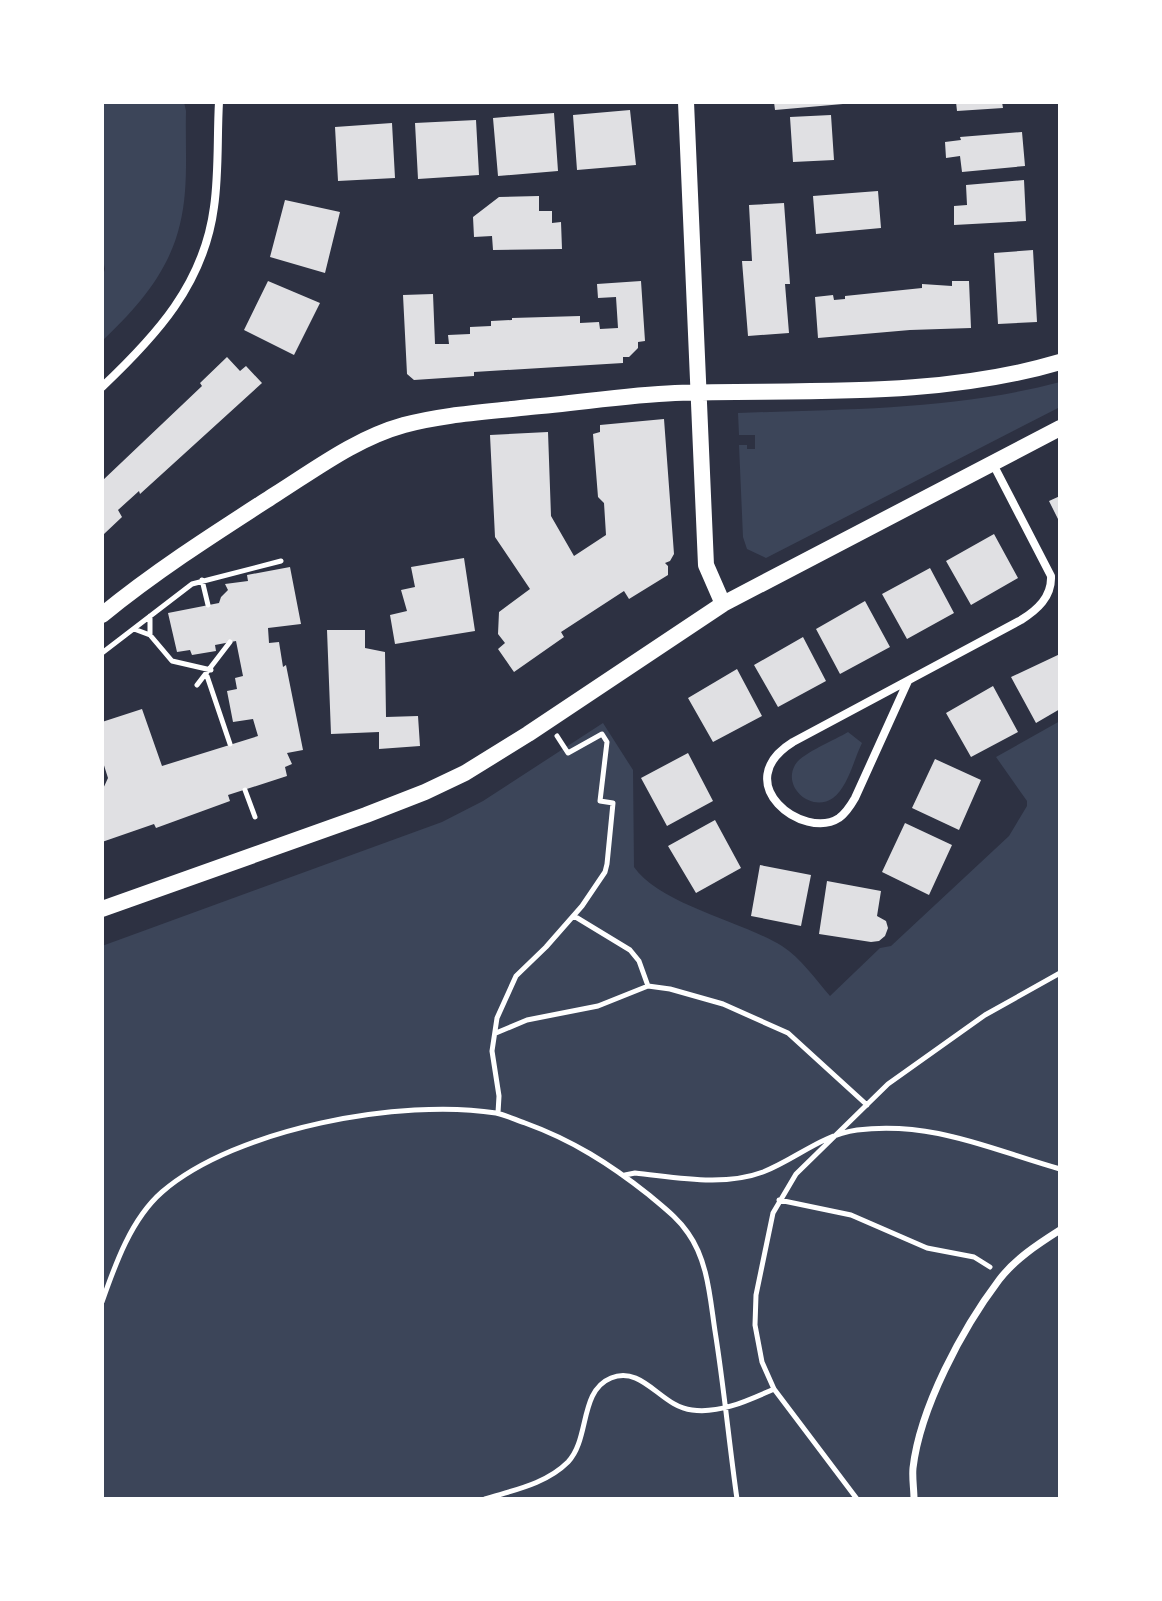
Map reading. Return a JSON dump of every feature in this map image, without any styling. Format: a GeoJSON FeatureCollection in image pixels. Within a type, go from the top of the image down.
{"type":"FeatureCollection","features":[{"type":"Feature","properties":{"kind":"main road"},"geometry":{"type":"LineString","coordinates":[[686,102],[706,565],[723,604]]}},
{"type":"Feature","properties":{"kind":"main road"},"geometry":{"type":"LineString","coordinates":[[102,615],[211,536],[320,466],[384,432],[413,423],[451,416],[658,394],[792,392],[949,384],[999,378],[1060,362]]}},
{"type":"Feature","properties":{"kind":"main road"},"geometry":{"type":"LineString","coordinates":[[102,909],[366,815],[465,773],[723,604],[1060,428]]}},
{"type":"Feature","properties":{"kind":"street"},"geometry":{"type":"LineString","coordinates":[[102,387],[173,313],[199,264],[209,237],[215,205],[219,102]]}},
{"type":"Feature","properties":{"kind":"street"},"geometry":{"type":"LineString","coordinates":[[908,681],[855,798],[843,814],[830,821],[814,821],[788,813],[778,805],[767,778],[771,763],[782,749],[1032,614],[1049,592],[1051,576],[993,463]]}},
{"type":"Feature","properties":{"kind":"street"},"geometry":{"type":"LineString","coordinates":[[914,1499],[913,1469],[930,1402],[957,1347],[1000,1279],[1032,1248],[1060,1230]]}},
{"type":"Feature","properties":{"kind":"path"},"geometry":{"type":"LineString","coordinates":[[102,653],[192,584],[281,561]]}},
{"type":"Feature","properties":{"kind":"path"},"geometry":{"type":"LineString","coordinates":[[202,580],[208,605]]}},
{"type":"Feature","properties":{"kind":"path"},"geometry":{"type":"LineString","coordinates":[[150,616],[150,635]]}},
{"type":"Feature","properties":{"kind":"path"},"geometry":{"type":"LineString","coordinates":[[133,629],[150,635],[172,661],[209,673]]}},
{"type":"Feature","properties":{"kind":"path"},"geometry":{"type":"LineString","coordinates":[[197,685],[230,642]]}},
{"type":"Feature","properties":{"kind":"path"},"geometry":{"type":"LineString","coordinates":[[209,673],[230,744]]}},
{"type":"Feature","properties":{"kind":"path"},"geometry":{"type":"LineString","coordinates":[[498,1113],[499,1096],[492,1051],[497,1018],[516,976],[574,916],[605,872],[613,803],[600,801],[607,742],[602,734],[568,753],[563,744]]}},
{"type":"Feature","properties":{"kind":"path"},"geometry":{"type":"LineString","coordinates":[[245,790],[255,817]]}},
{"type":"Feature","properties":{"kind":"path"},"geometry":{"type":"LineString","coordinates":[[574,916],[630,950],[639,961],[648,986]]}},
{"type":"Feature","properties":{"kind":"path"},"geometry":{"type":"LineString","coordinates":[[857,1499],[774,1389],[759,1350],[755,1325],[756,1295],[768,1231],[779,1200],[796,1174],[888,1084],[985,1015],[1060,973]]}},
{"type":"Feature","properties":{"kind":"path"},"geometry":{"type":"LineString","coordinates":[[495,1033],[527,1020],[598,1006],[648,986],[670,989],[723,1004],[788,1033],[867,1105]]}},
{"type":"Feature","properties":{"kind":"path"},"geometry":{"type":"LineString","coordinates":[[102,1302],[126,1244],[149,1206],[163,1192],[209,1162],[283,1133],[352,1117],[429,1109],[498,1113],[578,1145],[625,1175],[672,1214],[697,1248],[708,1287],[737,1499]]}},
{"type":"Feature","properties":{"kind":"path"},"geometry":{"type":"LineString","coordinates":[[625,1175],[635,1173],[712,1179],[750,1176],[819,1141],[840,1134],[890,1128],[937,1131],[1060,1169]]}},
{"type":"Feature","properties":{"kind":"path"},"geometry":{"type":"LineString","coordinates":[[779,1200],[851,1215],[927,1248],[974,1257],[985,1262],[1000,1279]]}},
{"type":"Feature","properties":{"kind":"path"},"geometry":{"type":"LineString","coordinates":[[485,1499],[551,1476],[570,1460],[580,1443],[593,1394],[602,1382],[615,1376],[629,1375],[643,1381],[678,1407],[694,1411],[725,1407],[774,1389]]}},
{"type":"Feature","properties":{"kind":"shaded area"},"geometry":{"type":"Polygon","coordinates":[[[102,102],[184,102],[186,182],[180,224],[168,258],[139,302],[102,341],[102,278],[105,269],[102,255],[102,102]]]}},
{"type":"Feature","properties":{"kind":"shaded area"},"geometry":{"type":"Polygon","coordinates":[[[1060,382],[1060,407],[766,558],[747,549],[743,537],[739,445],[755,449],[755,435],[739,435],[738,413],[940,403],[1060,382]]]}},
{"type":"Feature","properties":{"kind":"shaded area"},"geometry":{"type":"Polygon","coordinates":[[[1060,721],[1060,1499],[102,1499],[102,946],[442,822],[483,801],[603,723],[633,770],[634,867],[662,892],[782,946],[801,962],[830,996],[880,948],[891,946],[1009,836],[1027,801],[996,757],[1060,721]]]}},
{"type":"Feature","properties":{"kind":"shaded area"},"geometry":{"type":"Polygon","coordinates":[[[848,732],[862,743],[843,787],[825,802],[801,796],[792,782],[795,765],[811,751],[848,732]]]}},
{"type":"Feature","properties":{"kind":"building"},"geometry":{"type":"Polygon","coordinates":[[[774,102],[843,102],[843,104],[775,110],[774,102]]]}},
{"type":"Feature","properties":{"kind":"building"},"geometry":{"type":"Polygon","coordinates":[[[956,102],[1002,102],[1003,108],[957,111],[956,102]]]}},
{"type":"Feature","properties":{"kind":"building"},"geometry":{"type":"Polygon","coordinates":[[[630,110],[636,165],[577,170],[573,115],[630,110]]]}},
{"type":"Feature","properties":{"kind":"building"},"geometry":{"type":"Polygon","coordinates":[[[554,113],[558,171],[498,176],[493,118],[554,113]]]}},
{"type":"Feature","properties":{"kind":"building"},"geometry":{"type":"Polygon","coordinates":[[[831,115],[834,160],[793,162],[790,117],[831,115]]]}},
{"type":"Feature","properties":{"kind":"building"},"geometry":{"type":"Polygon","coordinates":[[[476,120],[479,175],[418,179],[415,123],[476,120]]]}},
{"type":"Feature","properties":{"kind":"building"},"geometry":{"type":"Polygon","coordinates":[[[392,123],[395,178],[338,181],[335,127],[392,123]]]}},
{"type":"Feature","properties":{"kind":"building"},"geometry":{"type":"Polygon","coordinates":[[[1022,132],[1025,166],[962,172],[960,156],[946,158],[945,142],[961,140],[960,137],[1022,132]]]}},
{"type":"Feature","properties":{"kind":"building"},"geometry":{"type":"Polygon","coordinates":[[[1024,180],[1026,221],[954,225],[954,206],[967,205],[966,185],[1024,180]]]}},
{"type":"Feature","properties":{"kind":"building"},"geometry":{"type":"Polygon","coordinates":[[[878,191],[881,228],[816,234],[813,196],[878,191]]]}},
{"type":"Feature","properties":{"kind":"building"},"geometry":{"type":"Polygon","coordinates":[[[539,196],[539,211],[552,211],[552,223],[561,222],[562,249],[493,250],[492,236],[474,237],[473,217],[499,197],[539,196]]]}},
{"type":"Feature","properties":{"kind":"building"},"geometry":{"type":"Polygon","coordinates":[[[285,200],[340,212],[325,273],[270,257],[285,200]]]}},
{"type":"Feature","properties":{"kind":"building"},"geometry":{"type":"Polygon","coordinates":[[[784,203],[790,284],[785,284],[789,333],[748,336],[742,261],[752,261],[749,205],[784,203]]]}},
{"type":"Feature","properties":{"kind":"building"},"geometry":{"type":"Polygon","coordinates":[[[1033,250],[1037,322],[998,324],[994,253],[1033,250]]]}},
{"type":"Feature","properties":{"kind":"building"},"geometry":{"type":"Polygon","coordinates":[[[268,281],[320,303],[294,355],[244,330],[268,281]]]}},
{"type":"Feature","properties":{"kind":"building"},"geometry":{"type":"Polygon","coordinates":[[[641,281],[645,341],[638,342],[638,348],[629,357],[623,357],[623,363],[474,372],[474,376],[414,380],[407,374],[403,295],[433,294],[435,344],[449,344],[448,335],[470,334],[470,327],[491,326],[491,321],[512,318],[580,316],[580,323],[599,322],[600,329],[618,328],[616,297],[598,298],[597,284],[641,281]]]}},
{"type":"Feature","properties":{"kind":"building"},"geometry":{"type":"Polygon","coordinates":[[[952,281],[969,281],[971,328],[818,338],[815,297],[833,295],[834,300],[845,299],[845,296],[922,288],[922,284],[952,286],[952,281]]]}},
{"type":"Feature","properties":{"kind":"building"},"geometry":{"type":"Polygon","coordinates":[[[227,357],[240,371],[246,366],[262,383],[140,494],[139,491],[118,510],[122,517],[104,534],[102,481],[202,386],[200,383],[227,357]]]}},
{"type":"Feature","properties":{"kind":"building"},"geometry":{"type":"Polygon","coordinates":[[[664,419],[674,554],[665,563],[668,575],[629,599],[624,591],[561,632],[564,637],[514,672],[498,649],[505,643],[498,634],[499,612],[530,589],[495,537],[490,435],[548,432],[551,516],[574,556],[606,535],[604,503],[598,497],[593,434],[600,432],[600,425],[664,419]]]}},
{"type":"Feature","properties":{"kind":"building"},"geometry":{"type":"Polygon","coordinates":[[[1060,496],[1060,523],[1049,501],[1060,496]]]}},
{"type":"Feature","properties":{"kind":"building"},"geometry":{"type":"Polygon","coordinates":[[[994,534],[1018,578],[971,605],[946,561],[994,534]]]}},
{"type":"Feature","properties":{"kind":"building"},"geometry":{"type":"Polygon","coordinates":[[[464,558],[475,631],[395,644],[390,615],[407,611],[401,590],[415,587],[411,567],[464,558]]]}},
{"type":"Feature","properties":{"kind":"building"},"geometry":{"type":"Polygon","coordinates":[[[290,567],[301,624],[268,628],[269,643],[279,642],[283,667],[286,665],[303,750],[287,753],[292,764],[285,767],[287,776],[228,795],[230,801],[156,828],[154,824],[102,842],[102,791],[108,778],[102,759],[102,722],[142,709],[162,766],[258,736],[253,719],[233,722],[227,691],[237,689],[235,678],[243,676],[236,641],[215,645],[216,651],[192,655],[190,650],[177,652],[168,613],[219,603],[228,590],[225,584],[248,581],[247,575],[290,567]]]}},
{"type":"Feature","properties":{"kind":"building"},"geometry":{"type":"Polygon","coordinates":[[[930,568],[954,613],[907,639],[882,594],[930,568]]]}},
{"type":"Feature","properties":{"kind":"building"},"geometry":{"type":"Polygon","coordinates":[[[865,601],[890,647],[840,674],[816,629],[865,601]]]}},
{"type":"Feature","properties":{"kind":"building"},"geometry":{"type":"Polygon","coordinates":[[[327,630],[365,630],[365,648],[385,652],[386,717],[418,716],[420,746],[379,749],[379,732],[331,734],[327,630]]]}},
{"type":"Feature","properties":{"kind":"building"},"geometry":{"type":"Polygon","coordinates":[[[803,637],[826,681],[778,707],[754,665],[803,637]]]}},
{"type":"Feature","properties":{"kind":"building"},"geometry":{"type":"Polygon","coordinates":[[[1060,654],[1060,709],[1036,723],[1011,677],[1060,654]]]}},
{"type":"Feature","properties":{"kind":"building"},"geometry":{"type":"Polygon","coordinates":[[[737,669],[762,716],[713,742],[688,698],[737,669]]]}},
{"type":"Feature","properties":{"kind":"building"},"geometry":{"type":"Polygon","coordinates":[[[993,686],[1018,732],[971,757],[946,713],[993,686]]]}},
{"type":"Feature","properties":{"kind":"building"},"geometry":{"type":"Polygon","coordinates":[[[688,753],[713,801],[667,826],[641,778],[688,753]]]}},
{"type":"Feature","properties":{"kind":"building"},"geometry":{"type":"Polygon","coordinates":[[[935,759],[981,780],[959,830],[912,808],[935,759]]]}},
{"type":"Feature","properties":{"kind":"building"},"geometry":{"type":"Polygon","coordinates":[[[715,820],[741,868],[696,893],[668,846],[715,820]]]}},
{"type":"Feature","properties":{"kind":"building"},"geometry":{"type":"Polygon","coordinates":[[[905,823],[952,845],[929,895],[882,872],[905,823]]]}},
{"type":"Feature","properties":{"kind":"building"},"geometry":{"type":"Polygon","coordinates":[[[760,865],[811,875],[801,926],[751,916],[760,865]]]}},
{"type":"Feature","properties":{"kind":"building"},"geometry":{"type":"Polygon","coordinates":[[[827,881],[881,891],[877,916],[886,921],[888,928],[885,936],[871,942],[819,934],[827,881]]]}}]}
